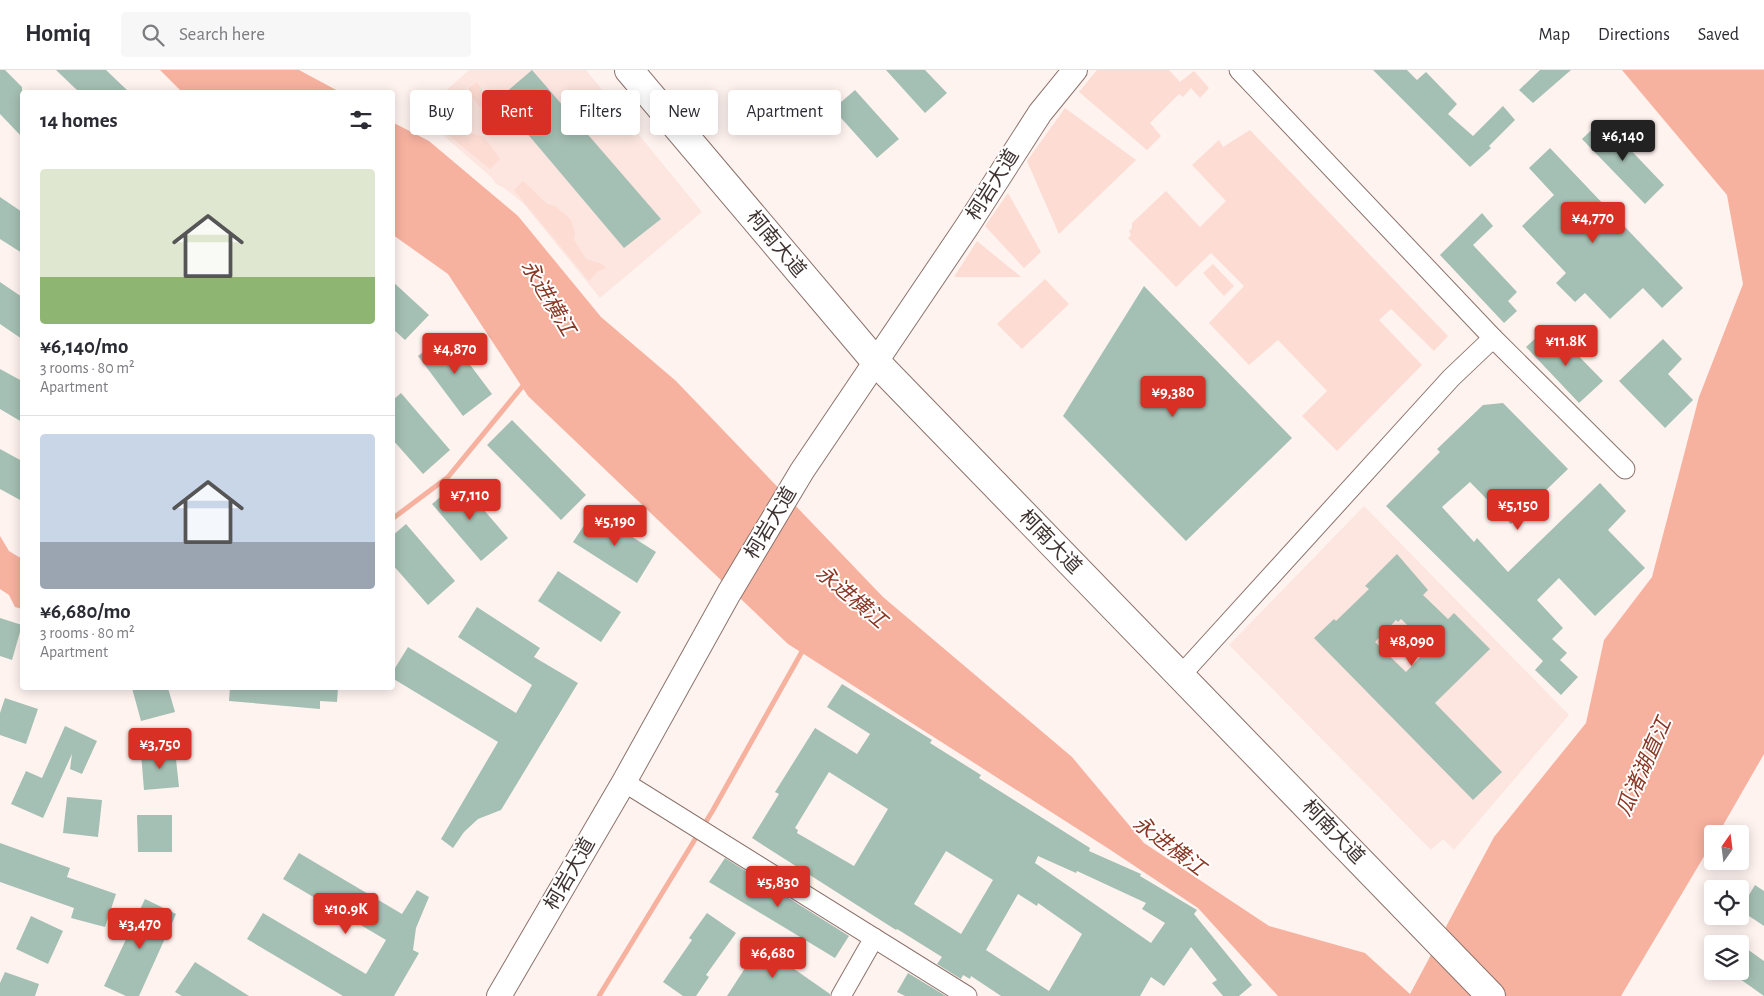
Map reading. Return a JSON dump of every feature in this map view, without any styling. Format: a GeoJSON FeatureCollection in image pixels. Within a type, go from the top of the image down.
{"type":"FeatureCollection","features":[{"type":"Feature","properties":{"kind":"main road","name":"柯南大道"},"geometry":{"type":"LineString","coordinates":[[629,70],[876,362],[1491,996]]}},
{"type":"Feature","properties":{"kind":"street","name":"柯岩大道"},"geometry":{"type":"LineString","coordinates":[[498,996],[624,782],[729,593],[802,471],[968,225],[1040,113],[1075,70]]}},
{"type":"Feature","properties":{"kind":"street"},"geometry":{"type":"LineString","coordinates":[[1239,70],[1493,338],[1625,469]]}},
{"type":"Feature","properties":{"kind":"street"},"geometry":{"type":"LineString","coordinates":[[1181,675],[1451,378],[1493,338]]}},
{"type":"Feature","properties":{"kind":"street"},"geometry":{"type":"LineString","coordinates":[[624,782],[967,996]]}},
{"type":"Feature","properties":{"kind":"street"},"geometry":{"type":"LineString","coordinates":[[841,996],[874,938]]}},
{"type":"Feature","properties":{"kind":"shaded area"},"geometry":{"type":"Polygon","coordinates":[[[469,70],[586,70],[602,90],[561,90],[561,135],[639,135],[702,212],[600,298],[523,203],[496,184],[491,177],[443,135],[472,135],[472,90],[446,90],[469,70]]]}},
{"type":"Feature","properties":{"kind":"shaded area"},"geometry":{"type":"Polygon","coordinates":[[[1097,70],[1169,70],[1180,82],[1194,71],[1209,88],[1200,98],[1191,88],[1183,97],[1179,94],[1150,123],[1161,136],[1147,150],[1079,92],[1097,70]]]}},
{"type":"Feature","properties":{"kind":"shaded area"},"geometry":{"type":"Polygon","coordinates":[[[477,82],[483,90],[482,110],[472,98],[472,90],[469,90],[477,82]]]}},
{"type":"Feature","properties":{"kind":"shaded area"},"geometry":{"type":"Polygon","coordinates":[[[1065,108],[1136,160],[1059,234],[1027,161],[1065,108]]]}},
{"type":"Feature","properties":{"kind":"shaded area"},"geometry":{"type":"Polygon","coordinates":[[[1250,130],[1448,336],[1434,351],[1391,309],[1379,320],[1422,365],[1337,451],[1302,416],[1327,391],[1278,340],[1249,365],[1209,323],[1244,286],[1211,253],[1176,287],[1128,238],[1131,235],[1129,231],[1132,228],[1132,223],[1166,191],[1200,227],[1226,201],[1192,165],[1219,140],[1223,147],[1250,130]]]}},
{"type":"Feature","properties":{"kind":"shaded area"},"geometry":{"type":"Polygon","coordinates":[[[472,133],[484,137],[500,159],[490,169],[449,135],[472,135],[472,133]]]}},
{"type":"Feature","properties":{"kind":"shaded area"},"geometry":{"type":"Polygon","coordinates":[[[523,181],[547,204],[555,206],[571,220],[575,233],[574,240],[586,259],[602,264],[606,268],[598,271],[589,281],[514,190],[523,181]]]}},
{"type":"Feature","properties":{"kind":"shaded area"},"geometry":{"type":"Polygon","coordinates":[[[1008,193],[1041,252],[1024,268],[985,226],[1008,193]]]}},
{"type":"Feature","properties":{"kind":"shaded area"},"geometry":{"type":"Polygon","coordinates":[[[977,241],[1021,277],[954,277],[977,241]]]}},
{"type":"Feature","properties":{"kind":"shaded area"},"geometry":{"type":"Polygon","coordinates":[[[1213,264],[1234,286],[1224,296],[1203,273],[1213,264]]]}},
{"type":"Feature","properties":{"kind":"shaded area"},"geometry":{"type":"Polygon","coordinates":[[[1045,279],[1069,304],[1022,349],[997,324],[1045,279]]]}},
{"type":"Feature","properties":{"kind":"shaded area"},"geometry":{"type":"Polygon","coordinates":[[[1364,506],[1569,715],[1454,850],[1443,839],[1431,850],[1229,645],[1364,506]]]}},
{"type":"Feature","properties":{"kind":"water"},"geometry":{"type":"Polygon","coordinates":[[[160,70],[299,70],[336,90],[180,90],[160,70]]]}},
{"type":"Feature","properties":{"kind":"water"},"geometry":{"type":"Polygon","coordinates":[[[1622,70],[1764,70],[1764,754],[1723,825],[1704,825],[1704,856],[1621,996],[1278,996],[1198,908],[788,644],[528,396],[448,274],[395,236],[395,124],[410,131],[410,135],[417,135],[429,141],[518,216],[601,317],[676,381],[883,597],[1072,757],[1144,843],[1269,926],[1365,953],[1410,994],[1494,837],[1586,723],[1604,640],[1652,577],[1699,397],[1743,284],[1727,195],[1622,70]]]}},
{"type":"Feature","properties":{"kind":"water"},"geometry":{"type":"Polygon","coordinates":[[[0,536],[9,551],[20,558],[20,608],[15,607],[9,595],[0,589],[0,536]]]}},
{"type":"Feature","properties":{"kind":"building"},"geometry":{"type":"Polygon","coordinates":[[[0,70],[5,70],[22,87],[22,90],[20,90],[20,135],[0,114],[0,70]]]}},
{"type":"Feature","properties":{"kind":"building"},"geometry":{"type":"Polygon","coordinates":[[[56,70],[106,70],[127,90],[77,90],[56,70]]]}},
{"type":"Feature","properties":{"kind":"building"},"geometry":{"type":"Polygon","coordinates":[[[532,70],[549,90],[509,90],[532,70]]]}},
{"type":"Feature","properties":{"kind":"building"},"geometry":{"type":"Polygon","coordinates":[[[886,70],[925,70],[947,93],[925,113],[886,70]]]}},
{"type":"Feature","properties":{"kind":"building"},"geometry":{"type":"Polygon","coordinates":[[[1373,70],[1407,70],[1417,80],[1426,72],[1457,104],[1448,114],[1473,136],[1503,106],[1515,120],[1489,146],[1491,148],[1470,167],[1373,70]]]}},
{"type":"Feature","properties":{"kind":"building"},"geometry":{"type":"Polygon","coordinates":[[[1540,70],[1571,70],[1533,103],[1519,90],[1540,70]]]}},
{"type":"Feature","properties":{"kind":"building"},"geometry":{"type":"Polygon","coordinates":[[[855,90],[899,139],[877,158],[841,118],[841,102],[855,90]]]}},
{"type":"Feature","properties":{"kind":"building"},"geometry":{"type":"Polygon","coordinates":[[[551,92],[561,103],[561,135],[588,135],[661,219],[624,248],[528,135],[551,135],[551,92]]]}},
{"type":"Feature","properties":{"kind":"building"},"geometry":{"type":"Polygon","coordinates":[[[1602,120],[1664,185],[1645,204],[1582,139],[1602,120]]]}},
{"type":"Feature","properties":{"kind":"building"},"geometry":{"type":"Polygon","coordinates":[[[1550,148],[1683,288],[1662,308],[1643,288],[1610,319],[1585,293],[1575,302],[1556,283],[1566,273],[1522,226],[1554,195],[1529,168],[1550,148]]]}},
{"type":"Feature","properties":{"kind":"building"},"geometry":{"type":"Polygon","coordinates":[[[0,197],[20,211],[20,252],[0,239],[0,197]]]}},
{"type":"Feature","properties":{"kind":"building"},"geometry":{"type":"Polygon","coordinates":[[[1482,213],[1493,226],[1473,245],[1517,292],[1508,301],[1517,311],[1504,323],[1440,255],[1482,213]]]}},
{"type":"Feature","properties":{"kind":"building"},"geometry":{"type":"Polygon","coordinates":[[[0,282],[20,296],[20,338],[0,324],[0,282]]]}},
{"type":"Feature","properties":{"kind":"building"},"geometry":{"type":"Polygon","coordinates":[[[395,284],[429,315],[405,340],[395,331],[395,284]]]}},
{"type":"Feature","properties":{"kind":"building"},"geometry":{"type":"Polygon","coordinates":[[[1144,286],[1292,438],[1186,541],[1063,416],[1144,286]]]}},
{"type":"Feature","properties":{"kind":"building"},"geometry":{"type":"Polygon","coordinates":[[[447,334],[492,394],[463,416],[418,356],[447,334]]]}},
{"type":"Feature","properties":{"kind":"building"},"geometry":{"type":"Polygon","coordinates":[[[1539,335],[1551,347],[1561,338],[1603,381],[1579,403],[1526,347],[1539,335]]]}},
{"type":"Feature","properties":{"kind":"building"},"geometry":{"type":"Polygon","coordinates":[[[1663,339],[1682,359],[1668,374],[1693,400],[1665,428],[1619,381],[1663,339]]]}},
{"type":"Feature","properties":{"kind":"building"},"geometry":{"type":"Polygon","coordinates":[[[0,369],[20,380],[20,421],[0,409],[0,369]]]}},
{"type":"Feature","properties":{"kind":"building"},"geometry":{"type":"Polygon","coordinates":[[[401,393],[450,450],[423,474],[395,442],[395,398],[401,393]]]}},
{"type":"Feature","properties":{"kind":"building"},"geometry":{"type":"Polygon","coordinates":[[[1503,403],[1568,469],[1511,524],[1470,482],[1442,507],[1474,542],[1477,538],[1508,572],[1600,483],[1626,511],[1608,530],[1645,568],[1595,616],[1559,578],[1537,600],[1563,628],[1552,639],[1567,653],[1560,660],[1578,677],[1561,695],[1535,670],[1543,661],[1386,506],[1440,452],[1437,449],[1483,405],[1503,403]]]}},
{"type":"Feature","properties":{"kind":"building"},"geometry":{"type":"Polygon","coordinates":[[[512,420],[586,495],[561,520],[487,445],[512,420]]]}},
{"type":"Feature","properties":{"kind":"building"},"geometry":{"type":"Polygon","coordinates":[[[0,449],[20,460],[20,500],[0,489],[0,449]]]}},
{"type":"Feature","properties":{"kind":"building"},"geometry":{"type":"Polygon","coordinates":[[[459,481],[508,538],[481,561],[432,504],[459,481]]]}},
{"type":"Feature","properties":{"kind":"building"},"geometry":{"type":"Polygon","coordinates":[[[593,512],[656,552],[637,583],[573,542],[593,512]]]}},
{"type":"Feature","properties":{"kind":"building"},"geometry":{"type":"Polygon","coordinates":[[[406,524],[455,581],[428,605],[395,567],[395,533],[406,524]]]}},
{"type":"Feature","properties":{"kind":"building"},"geometry":{"type":"Polygon","coordinates":[[[1397,554],[1428,590],[1423,595],[1448,619],[1454,613],[1490,649],[1435,703],[1502,772],[1473,800],[1314,638],[1334,619],[1336,621],[1369,589],[1365,586],[1397,554]],[[1401,619],[1398,622],[1396,620],[1375,642],[1406,672],[1430,647],[1401,619]]]}},
{"type":"Feature","properties":{"kind":"building"},"geometry":{"type":"Polygon","coordinates":[[[558,571],[621,612],[601,642],[538,601],[558,571]]]}},
{"type":"Feature","properties":{"kind":"building"},"geometry":{"type":"Polygon","coordinates":[[[477,607],[540,648],[534,657],[578,683],[501,810],[478,819],[464,832],[453,848],[441,839],[498,742],[395,680],[395,668],[408,647],[516,713],[532,685],[458,637],[477,607]]]}},
{"type":"Feature","properties":{"kind":"building"},"geometry":{"type":"Polygon","coordinates":[[[0,618],[20,624],[20,632],[12,660],[0,656],[0,618]]]}},
{"type":"Feature","properties":{"kind":"building"},"geometry":{"type":"Polygon","coordinates":[[[842,684],[932,740],[930,743],[981,775],[979,778],[1090,848],[1089,851],[1141,874],[1140,876],[1197,910],[1194,914],[1252,985],[1239,996],[1223,996],[1212,983],[1217,980],[1191,947],[1164,986],[1151,977],[1140,996],[1001,996],[971,976],[970,979],[963,975],[961,979],[937,964],[942,957],[896,930],[752,838],[779,794],[775,792],[815,728],[857,754],[870,734],[827,707],[842,684]],[[829,772],[795,828],[798,830],[797,833],[854,866],[888,809],[829,772]],[[946,851],[914,904],[961,934],[993,880],[946,851]],[[1038,856],[1035,863],[1151,943],[1165,923],[1142,909],[1146,903],[1077,871],[1076,873],[1038,856]],[[1018,894],[986,950],[1049,991],[1082,934],[1038,903],[1037,906],[1018,894]]]}},
{"type":"Feature","properties":{"kind":"building"},"geometry":{"type":"Polygon","coordinates":[[[133,690],[169,690],[175,712],[141,721],[133,690]]]}},
{"type":"Feature","properties":{"kind":"building"},"geometry":{"type":"Polygon","coordinates":[[[230,690],[338,690],[337,702],[320,701],[320,709],[229,701],[230,690]]]}},
{"type":"Feature","properties":{"kind":"building"},"geometry":{"type":"Polygon","coordinates":[[[5,698],[38,709],[26,744],[0,735],[0,713],[5,698]]]}},
{"type":"Feature","properties":{"kind":"building"},"geometry":{"type":"Polygon","coordinates":[[[65,726],[97,741],[82,774],[70,769],[72,754],[43,818],[11,804],[26,771],[42,778],[65,726]]]}},
{"type":"Feature","properties":{"kind":"building"},"geometry":{"type":"Polygon","coordinates":[[[175,750],[179,787],[144,790],[141,753],[175,750]]]}},
{"type":"Feature","properties":{"kind":"building"},"geometry":{"type":"Polygon","coordinates":[[[67,797],[102,800],[98,837],[63,833],[67,797]]]}},
{"type":"Feature","properties":{"kind":"building"},"geometry":{"type":"Polygon","coordinates":[[[137,815],[172,815],[172,852],[138,852],[137,815]]]}},
{"type":"Feature","properties":{"kind":"building"},"geometry":{"type":"Polygon","coordinates":[[[0,843],[70,868],[67,877],[116,894],[105,927],[71,918],[74,908],[0,882],[0,843]]]}},
{"type":"Feature","properties":{"kind":"building"},"geometry":{"type":"Polygon","coordinates":[[[299,853],[402,914],[417,890],[429,897],[416,928],[413,950],[419,953],[394,996],[343,996],[247,939],[263,913],[366,974],[386,940],[283,879],[299,853]]]}},
{"type":"Feature","properties":{"kind":"building"},"geometry":{"type":"Polygon","coordinates":[[[725,858],[849,936],[835,958],[709,882],[725,858]]]}},
{"type":"Feature","properties":{"kind":"building"},"geometry":{"type":"Polygon","coordinates":[[[1755,885],[1764,891],[1764,926],[1749,916],[1749,895],[1755,885]]]}},
{"type":"Feature","properties":{"kind":"building"},"geometry":{"type":"Polygon","coordinates":[[[145,899],[176,914],[139,996],[126,996],[104,986],[145,899]]]}},
{"type":"Feature","properties":{"kind":"building"},"geometry":{"type":"Polygon","coordinates":[[[707,913],[736,933],[706,975],[709,977],[696,996],[683,996],[663,982],[692,940],[689,938],[707,913]]]}},
{"type":"Feature","properties":{"kind":"building"},"geometry":{"type":"Polygon","coordinates":[[[31,916],[63,931],[48,964],[16,949],[31,916]]]}},
{"type":"Feature","properties":{"kind":"building"},"geometry":{"type":"Polygon","coordinates":[[[760,945],[830,994],[830,996],[727,996],[760,945]]]}},
{"type":"Feature","properties":{"kind":"building"},"geometry":{"type":"Polygon","coordinates":[[[1749,950],[1764,961],[1764,996],[1741,980],[1749,980],[1749,950]]]}},
{"type":"Feature","properties":{"kind":"building"},"geometry":{"type":"Polygon","coordinates":[[[195,962],[249,996],[182,996],[175,992],[195,962]]]}},
{"type":"Feature","properties":{"kind":"building"},"geometry":{"type":"Polygon","coordinates":[[[5,972],[39,984],[35,996],[0,996],[0,983],[5,972]]]}},
{"type":"Feature","properties":{"kind":"building"},"geometry":{"type":"Polygon","coordinates":[[[908,973],[946,996],[905,996],[897,992],[908,973]]]}},
{"type":"Feature","properties":{"kind":"waterway"},"geometry":{"type":"LineString","coordinates":[[395,517],[448,477],[526,382]]}},
{"type":"Feature","properties":{"kind":"waterway"},"geometry":{"type":"LineString","coordinates":[[599,996],[713,810],[804,648]]}},
{"type":"Feature","properties":{"kind":"water label","name":"永进横江"},"geometry":{"type":"Point","coordinates":[548,298]}},
{"type":"Feature","properties":{"kind":"water label","name":"永进横江"},"geometry":{"type":"Point","coordinates":[851,597]}},
{"type":"Feature","properties":{"kind":"water label","name":"瓜渚湖直江"},"geometry":{"type":"Point","coordinates":[1644,767]}},
{"type":"Feature","properties":{"kind":"water label","name":"永进横江"},"geometry":{"type":"Point","coordinates":[1169,846]}}]}
